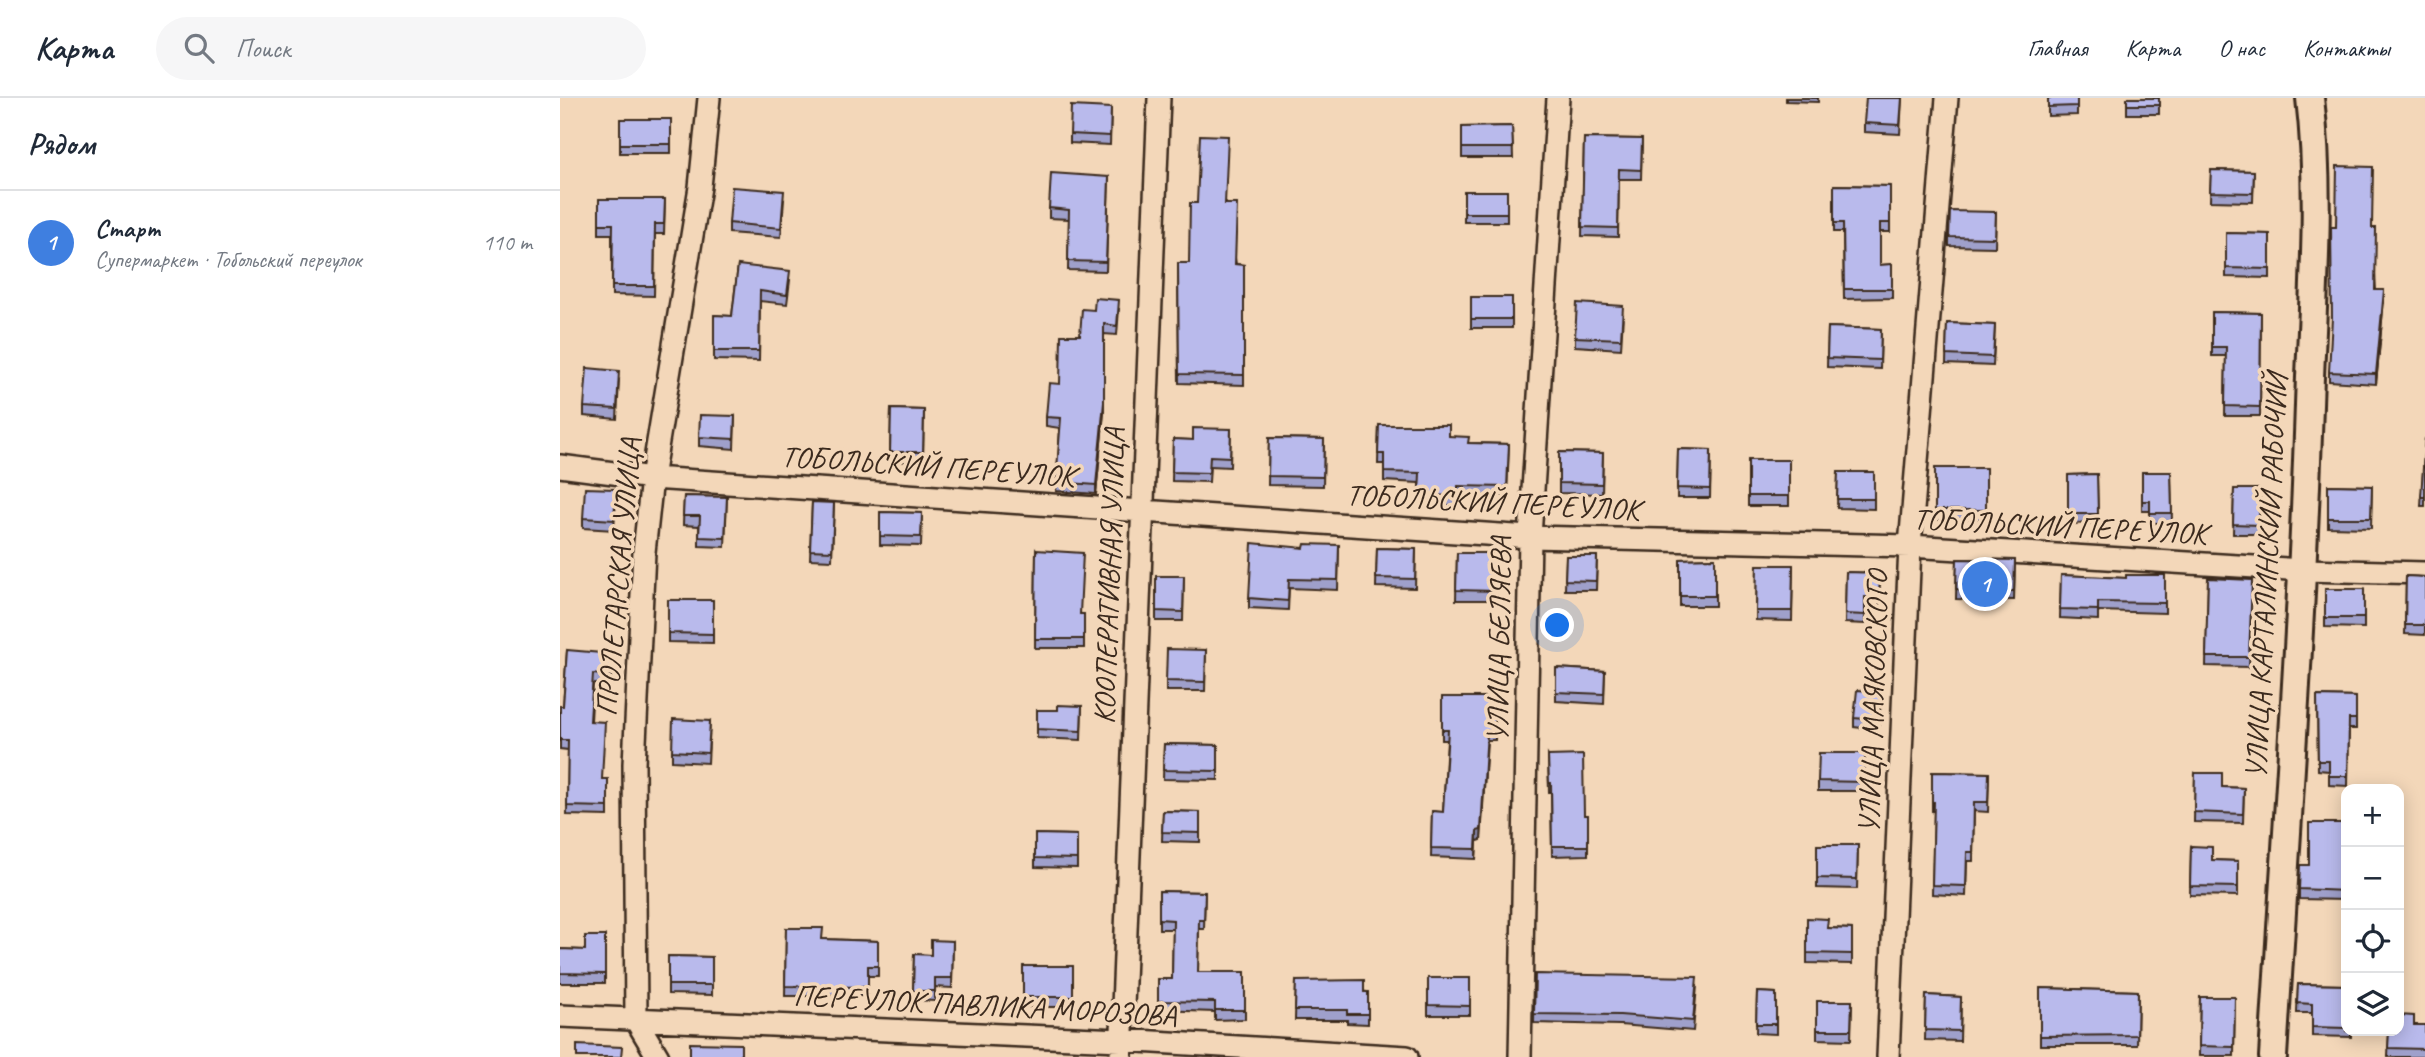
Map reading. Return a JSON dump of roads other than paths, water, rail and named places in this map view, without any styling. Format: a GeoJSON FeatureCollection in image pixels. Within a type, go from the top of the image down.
{"type":"FeatureCollection","features":[{"type":"Feature","properties":{"kind":"street","name":"ПРОЛЕТАРСКАЯ УЛИЦА"},"geometry":{"type":"LineString","coordinates":[[635,1020],[634,764],[644,552],[652,478],[700,187],[709,98]]}},
{"type":"Feature","properties":{"kind":"street","name":"КООПЕРАТИВНАЯ УЛИЦА"},"geometry":{"type":"LineString","coordinates":[[1121,1048],[1159,98]]}},
{"type":"Feature","properties":{"kind":"street","name":"УЛИЦА БЕЛЯЕВА"},"geometry":{"type":"LineString","coordinates":[[1520,1057],[1530,537],[1558,98]]}},
{"type":"Feature","properties":{"kind":"street","name":"УЛИЦА МАЯКОВСКОГО"},"geometry":{"type":"LineString","coordinates":[[1888,1057],[1910,546],[1947,98]]}},
{"type":"Feature","properties":{"kind":"street","name":"УЛИЦА КАРТАЛИНСКИЙ РАБОЧИЙ"},"geometry":{"type":"LineString","coordinates":[[2273,1057],[2303,570],[2314,241],[2315,143],[2309,98]]}},
{"type":"Feature","properties":{"kind":"street","name":"ТОБОЛЬСКИЙ ПЕРЕУЛОК"},"geometry":{"type":"LineString","coordinates":[[560,466],[652,478],[1530,537],[1910,546],[2303,570],[2425,573]]}},
{"type":"Feature","properties":{"kind":"street","name":"ПЕРЕУЛОК ПАВЛИКА МОРОЗОВА"},"geometry":{"type":"LineString","coordinates":[[560,1016],[1121,1048],[1407,1057]]}},
{"type":"Feature","properties":{"kind":"street"},"geometry":{"type":"LineString","coordinates":[[635,1020],[658,1057]]}},
{"type":"Feature","properties":{"kind":"place","name":"Старт"},"geometry":{"type":"Point","coordinates":[1985,584]}}]}
